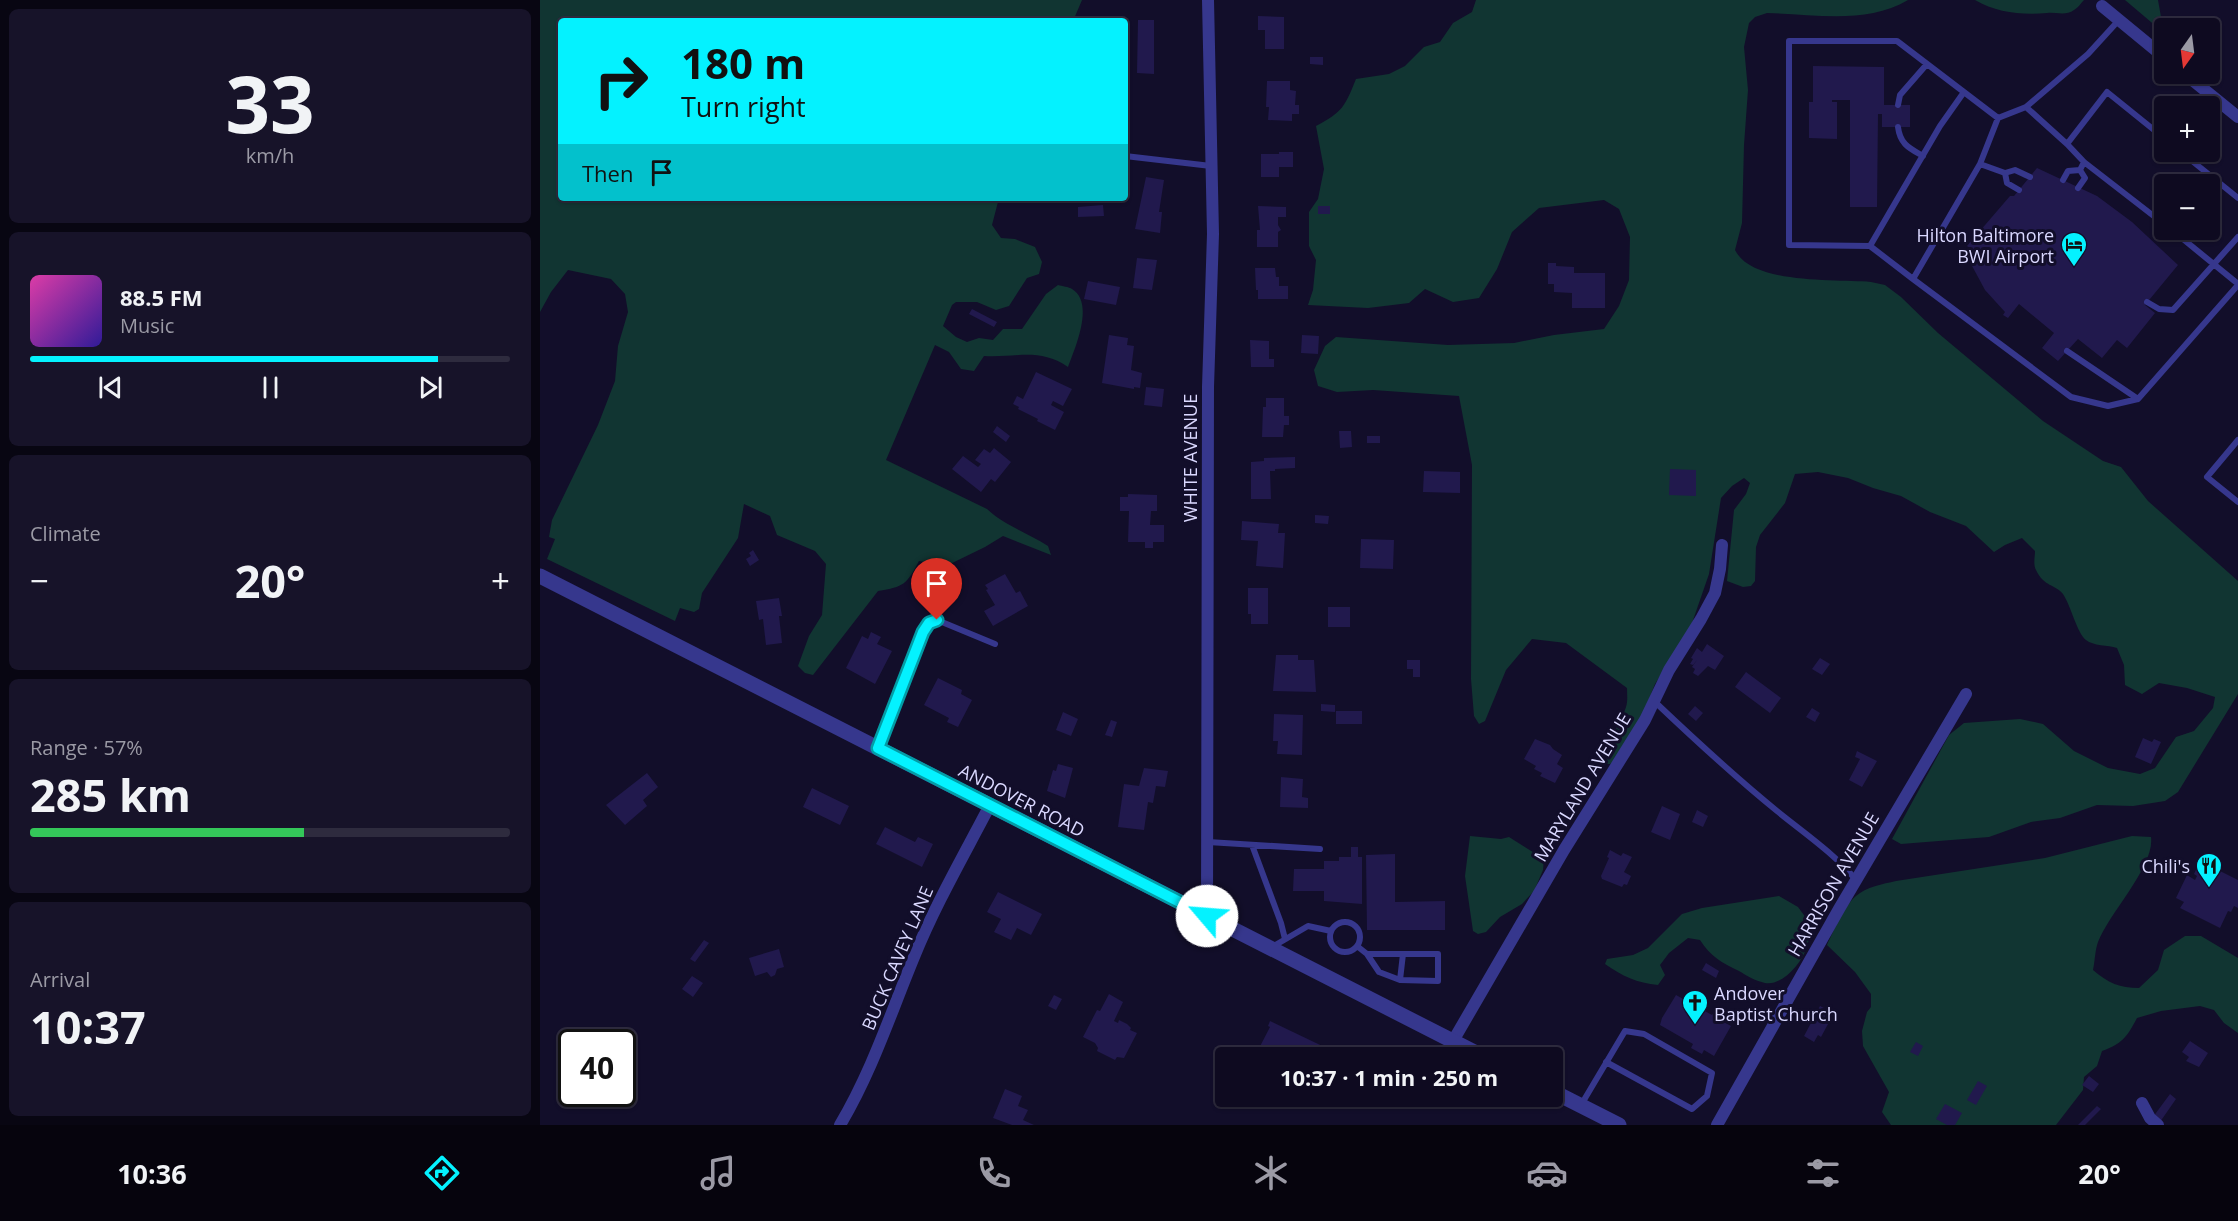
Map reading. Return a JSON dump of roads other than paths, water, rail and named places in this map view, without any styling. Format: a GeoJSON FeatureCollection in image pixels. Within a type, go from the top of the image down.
{"type":"FeatureCollection","features":[{"type":"Feature","properties":{"kind":"street","name":"WHITE AVENUE"},"geometry":{"type":"LineString","coordinates":[[1207,916],[1208,387],[1213,234],[1208,0]]}},
{"type":"Feature","properties":{"kind":"street"},"geometry":{"type":"LineString","coordinates":[[2102,6],[2154,49]]}},
{"type":"Feature","properties":{"kind":"street"},"geometry":{"type":"LineString","coordinates":[[2197,84],[2238,117]]}},
{"type":"Feature","properties":{"kind":"street","name":"MARYLAND AVENUE"},"geometry":{"type":"LineString","coordinates":[[1453,1041],[1564,850],[1645,720],[1669,670],[1715,593],[1722,544]]}},
{"type":"Feature","properties":{"kind":"street","name":"ANDOVER ROAD"},"geometry":{"type":"LineString","coordinates":[[540,576],[1465,1047]]}},
{"type":"Feature","properties":{"kind":"street","name":"HARRISON AVENUE"},"geometry":{"type":"LineString","coordinates":[[1717,1125],[1966,694]]}},
{"type":"Feature","properties":{"kind":"street","name":"BUCK CAVEY LANE"},"geometry":{"type":"LineString","coordinates":[[840,1125],[860,1091],[914,956],[990,805]]}},
{"type":"Feature","properties":{"kind":"street"},"geometry":{"type":"LineString","coordinates":[[1563,1097],[1619,1125]]}},
{"type":"Feature","properties":{"kind":"street"},"geometry":{"type":"LineString","coordinates":[[2142,1103],[2150,1118],[2158,1125]]}},
{"type":"Feature","properties":{"kind":"lane"},"geometry":{"type":"LineString","coordinates":[[1913,279],[1980,164],[1998,118],[2026,107],[2088,54],[2119,20]]}},
{"type":"Feature","properties":{"kind":"lane"},"geometry":{"type":"LineString","coordinates":[[1998,118],[1897,41],[1789,41],[1789,245],[1870,246],[2072,397],[2108,406],[2138,399],[2238,285],[2185,240]]}},
{"type":"Feature","properties":{"kind":"lane"},"geometry":{"type":"LineString","coordinates":[[1898,105],[1900,95],[1927,64]]}},
{"type":"Feature","properties":{"kind":"lane"},"geometry":{"type":"LineString","coordinates":[[1870,246],[1940,126],[1964,92]]}},
{"type":"Feature","properties":{"kind":"lane"},"geometry":{"type":"LineString","coordinates":[[2067,144],[2107,92],[2154,130]]}},
{"type":"Feature","properties":{"kind":"lane"},"geometry":{"type":"LineString","coordinates":[[2026,107],[2084,162],[2154,216]]}},
{"type":"Feature","properties":{"kind":"lane"},"geometry":{"type":"LineString","coordinates":[[1898,127],[1900,138],[1905,146],[1923,156]]}},
{"type":"Feature","properties":{"kind":"lane"},"geometry":{"type":"LineString","coordinates":[[1128,156],[1211,166]]}},
{"type":"Feature","properties":{"kind":"lane"},"geometry":{"type":"LineString","coordinates":[[2080,170],[2084,162]]}},
{"type":"Feature","properties":{"kind":"lane"},"geometry":{"type":"LineString","coordinates":[[2193,162],[2238,198]]}},
{"type":"Feature","properties":{"kind":"lane"},"geometry":{"type":"LineString","coordinates":[[1980,164],[2005,173],[2015,170],[2030,177]]}},
{"type":"Feature","properties":{"kind":"lane"},"geometry":{"type":"LineString","coordinates":[[2063,180],[2068,171],[2080,170]]}},
{"type":"Feature","properties":{"kind":"lane"},"geometry":{"type":"LineString","coordinates":[[2078,188],[2085,178],[2080,170]]}},
{"type":"Feature","properties":{"kind":"lane"},"geometry":{"type":"LineString","coordinates":[[2005,173],[2007,183],[2019,190]]}},
{"type":"Feature","properties":{"kind":"lane"},"geometry":{"type":"LineString","coordinates":[[2148,302],[2159,309],[2173,310],[2238,237]]}},
{"type":"Feature","properties":{"kind":"lane"},"geometry":{"type":"LineString","coordinates":[[2067,351],[2138,399]]}},
{"type":"Feature","properties":{"kind":"lane"},"geometry":{"type":"LineString","coordinates":[[2238,440],[2207,477],[2238,502]]}},
{"type":"Feature","properties":{"kind":"lane"},"geometry":{"type":"LineString","coordinates":[[878,748],[923,632],[929,623],[937,620],[995,644]]}},
{"type":"Feature","properties":{"kind":"lane"},"geometry":{"type":"LineString","coordinates":[[1654,700],[1734,775],[1845,865],[1857,880]]}},
{"type":"Feature","properties":{"kind":"lane"},"geometry":{"type":"LineString","coordinates":[[1207,842],[1320,849]]}},
{"type":"Feature","properties":{"kind":"lane"},"geometry":{"type":"LineString","coordinates":[[1252,845],[1285,939]]}},
{"type":"Feature","properties":{"kind":"lane"},"geometry":{"type":"LineString","coordinates":[[1341,922],[1355,925],[1360,937],[1357,946],[1348,951],[1338,951],[1330,941],[1331,931],[1335,925],[1341,922]]}},
{"type":"Feature","properties":{"kind":"lane"},"geometry":{"type":"LineString","coordinates":[[1270,948],[1308,926],[1331,931]]}},
{"type":"Feature","properties":{"kind":"lane"},"geometry":{"type":"LineString","coordinates":[[1357,946],[1367,954],[1379,972],[1400,980],[1438,981],[1438,954],[1367,954]]}},
{"type":"Feature","properties":{"kind":"lane"},"geometry":{"type":"LineString","coordinates":[[1400,980],[1402,954]]}},
{"type":"Feature","properties":{"kind":"lane"},"geometry":{"type":"LineString","coordinates":[[1581,1106],[1606,1062],[1625,1031],[1644,1034],[1712,1073],[1707,1096],[1692,1109],[1606,1062]]}},
{"type":"Feature","properties":{"kind":"place","name":"Hilton Baltimore BWI Airport"},"geometry":{"type":"Point","coordinates":[2074,268]}},
{"type":"Feature","properties":{"kind":"place","name":"Chili's"},"geometry":{"type":"Point","coordinates":[2209,889]}},
{"type":"Feature","properties":{"kind":"place","name":"Andover Baptist Church"},"geometry":{"type":"Point","coordinates":[1695,1026]}}]}
